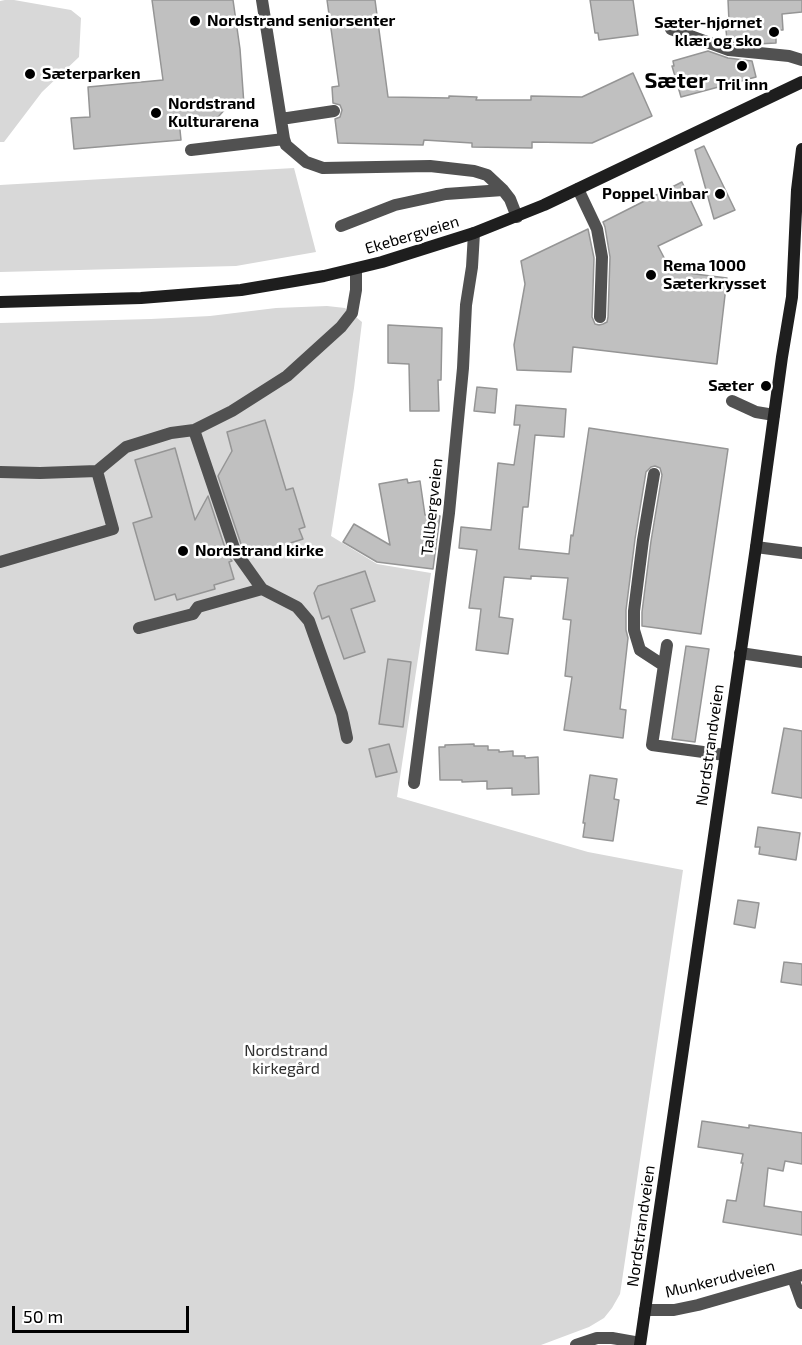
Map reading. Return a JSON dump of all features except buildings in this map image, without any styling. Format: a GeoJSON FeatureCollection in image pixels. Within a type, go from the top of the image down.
{"type":"FeatureCollection","features":[{"type":"Feature","properties":{"kind":"main road","name":"Ekebergveien"},"geometry":{"type":"LineString","coordinates":[[0,302],[211,294],[273,286],[356,269],[430,248],[517,216],[802,82]]}},
{"type":"Feature","properties":{"kind":"main road","name":"Nordstrandveien"},"geometry":{"type":"LineString","coordinates":[[640,1344],[792,297],[797,190],[802,149]]}},
{"type":"Feature","properties":{"kind":"street"},"geometry":{"type":"LineString","coordinates":[[262,0],[284,139],[286,145],[306,162],[323,168],[430,166],[474,171],[487,175],[503,190],[510,199],[517,216]]}},
{"type":"Feature","properties":{"kind":"street"},"geometry":{"type":"LineString","coordinates":[[671,29],[729,50],[789,56],[802,60]]}},
{"type":"Feature","properties":{"kind":"street"},"geometry":{"type":"LineString","coordinates":[[281,119],[334,111]]}},
{"type":"Feature","properties":{"kind":"street"},"geometry":{"type":"LineString","coordinates":[[191,150],[284,139]]}},
{"type":"Feature","properties":{"kind":"street"},"geometry":{"type":"LineString","coordinates":[[578,189],[597,229],[602,257],[600,317]]}},
{"type":"Feature","properties":{"kind":"street"},"geometry":{"type":"LineString","coordinates":[[341,226],[395,205],[446,194],[503,190]]}},
{"type":"Feature","properties":{"kind":"street","name":"Tallbergveien"},"geometry":{"type":"LineString","coordinates":[[414,783],[449,513],[474,233]]}},
{"type":"Feature","properties":{"kind":"street"},"geometry":{"type":"LineString","coordinates":[[0,472],[97,471],[126,447],[171,433],[194,430],[232,411],[287,376],[341,327],[352,313],[356,290],[356,269]]}},
{"type":"Feature","properties":{"kind":"street"},"geometry":{"type":"LineString","coordinates":[[732,400],[756,412],[774,415]]}},
{"type":"Feature","properties":{"kind":"street"},"geometry":{"type":"LineString","coordinates":[[194,430],[235,551],[262,588],[297,607],[309,621],[342,714],[347,738]]}},
{"type":"Feature","properties":{"kind":"street"},"geometry":{"type":"LineString","coordinates":[[0,562],[113,529],[97,471]]}},
{"type":"Feature","properties":{"kind":"street"},"geometry":{"type":"LineString","coordinates":[[654,474],[643,540],[634,611],[634,630],[640,650],[663,665]]}},
{"type":"Feature","properties":{"kind":"street"},"geometry":{"type":"LineString","coordinates":[[756,547],[802,554]]}},
{"type":"Feature","properties":{"kind":"street"},"geometry":{"type":"LineString","coordinates":[[139,628],[193,614],[198,607],[262,588]]}},
{"type":"Feature","properties":{"kind":"street"},"geometry":{"type":"LineString","coordinates":[[667,645],[652,744],[725,755]]}},
{"type":"Feature","properties":{"kind":"street"},"geometry":{"type":"LineString","coordinates":[[740,654],[802,662]]}},
{"type":"Feature","properties":{"kind":"street"},"geometry":{"type":"LineString","coordinates":[[797,1276],[802,1303]]}},
{"type":"Feature","properties":{"kind":"street","name":"Munkerudveien"},"geometry":{"type":"LineString","coordinates":[[645,1311],[690,1307],[797,1276]]}},
{"type":"Feature","properties":{"kind":"street"},"geometry":{"type":"LineString","coordinates":[[576,1345],[597,1338],[612,1338],[640,1344]]}},
{"type":"Feature","properties":{"kind":"green space","name":"Sæterparken"},"geometry":{"type":"Polygon","coordinates":[[[0,1],[71,10],[81,18],[79,57],[42,92],[4,142],[0,142],[0,1]]]}},
{"type":"Feature","properties":{"kind":"green space"},"geometry":{"type":"Polygon","coordinates":[[[294,168],[316,252],[236,266],[0,272],[0,185],[294,168]]]}},
{"type":"Feature","properties":{"kind":"green space","name":"Nordstrand kirkegård"},"geometry":{"type":"Polygon","coordinates":[[[327,306],[345,308],[362,322],[331,536],[377,564],[431,573],[397,797],[588,852],[683,870],[620,1294],[604,1318],[589,1327],[541,1345],[0,1345],[0,323],[210,316],[276,308],[327,306]]]}},
{"type":"Feature","properties":{"kind":"place","name":"Nordstrand seniorsenter"},"geometry":{"type":"Point","coordinates":[195,21]}},
{"type":"Feature","properties":{"kind":"place","name":"Sæter-hjørnet klær og sko"},"geometry":{"type":"Point","coordinates":[774,32]}},
{"type":"Feature","properties":{"kind":"place","name":"Tril inn"},"geometry":{"type":"Point","coordinates":[742,66]}},
{"type":"Feature","properties":{"kind":"place","name":"Sæterparken"},"geometry":{"type":"Point","coordinates":[30,74]}},
{"type":"Feature","properties":{"kind":"place","name":"Nordstrand Kulturarena"},"geometry":{"type":"Point","coordinates":[156,113]}},
{"type":"Feature","properties":{"kind":"place","name":"Poppel Vinbar"},"geometry":{"type":"Point","coordinates":[720,194]}},
{"type":"Feature","properties":{"kind":"place","name":"Rema 1000 Sæterkrysset"},"geometry":{"type":"Point","coordinates":[651,275]}},
{"type":"Feature","properties":{"kind":"place","name":"Sæter"},"geometry":{"type":"Point","coordinates":[766,386]}},
{"type":"Feature","properties":{"kind":"place","name":"Nordstrand kirke"},"geometry":{"type":"Point","coordinates":[183,551]}},
{"type":"Feature","properties":{"kind":"district","name":"Sæter"},"geometry":{"type":"Point","coordinates":[676,81]}}]}
